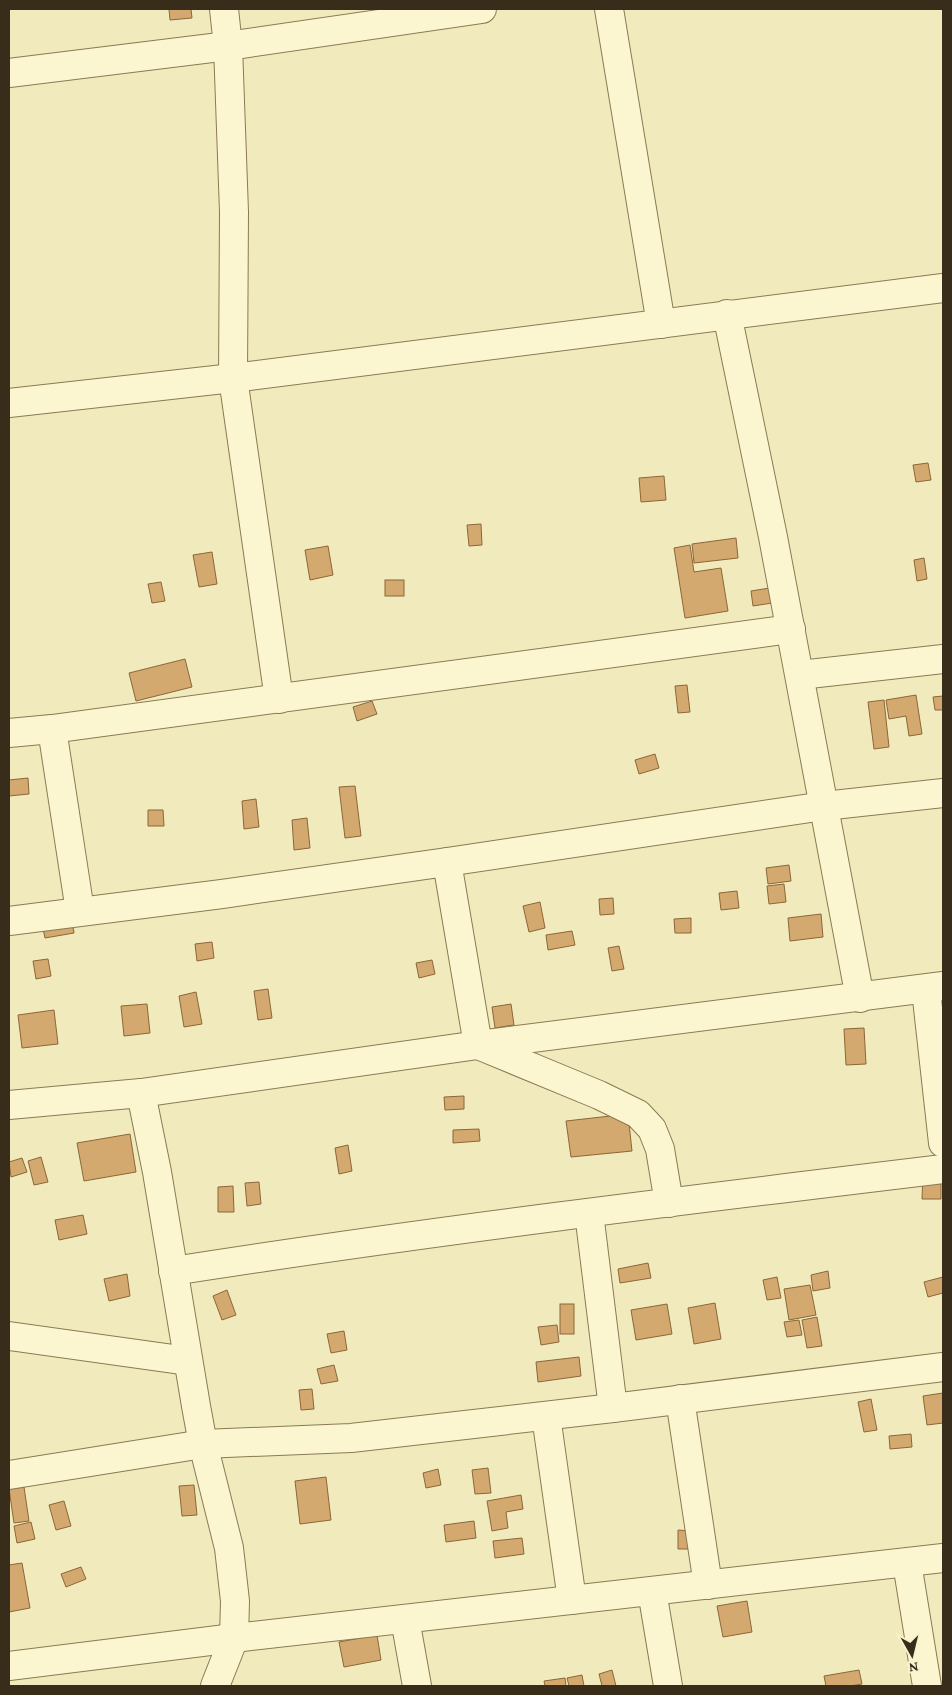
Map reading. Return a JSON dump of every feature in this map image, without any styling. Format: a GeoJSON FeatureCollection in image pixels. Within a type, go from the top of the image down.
{"type":"FeatureCollection","features":[{"type":"Feature","properties":{"kind":"street"},"geometry":{"type":"LineString","coordinates":[[224,9],[228,46],[234,212],[232,378],[279,699]]}},
{"type":"Feature","properties":{"kind":"street"},"geometry":{"type":"LineString","coordinates":[[9,73],[228,46],[482,9]]}},
{"type":"Feature","properties":{"kind":"street"},"geometry":{"type":"LineString","coordinates":[[609,9],[661,324]]}},
{"type":"Feature","properties":{"kind":"street"},"geometry":{"type":"LineString","coordinates":[[9,403],[232,378],[943,288]]}},
{"type":"Feature","properties":{"kind":"street"},"geometry":{"type":"LineString","coordinates":[[727,314],[800,675],[860,998]]}},
{"type":"Feature","properties":{"kind":"street"},"geometry":{"type":"LineString","coordinates":[[9,733],[279,699],[791,629]]}},
{"type":"Feature","properties":{"kind":"street"},"geometry":{"type":"LineString","coordinates":[[800,675],[943,659]]}},
{"type":"Feature","properties":{"kind":"street"},"geometry":{"type":"LineString","coordinates":[[52,729],[80,911]]}},
{"type":"Feature","properties":{"kind":"street"},"geometry":{"type":"LineString","coordinates":[[9,921],[222,894],[824,806],[943,793]]}},
{"type":"Feature","properties":{"kind":"street"},"geometry":{"type":"LineString","coordinates":[[447,862],[478,1045]]}},
{"type":"Feature","properties":{"kind":"street"},"geometry":{"type":"LineString","coordinates":[[9,1105],[141,1093],[478,1045],[935,988],[943,1143]]}},
{"type":"Feature","properties":{"kind":"street"},"geometry":{"type":"LineString","coordinates":[[478,1045],[599,1095],[638,1114],[652,1129],[660,1149],[670,1202]]}},
{"type":"Feature","properties":{"kind":"street"},"geometry":{"type":"LineString","coordinates":[[141,1093],[157,1172],[203,1444],[229,1548],[235,1601],[234,1638],[216,1686]]}},
{"type":"Feature","properties":{"kind":"street"},"geometry":{"type":"LineString","coordinates":[[173,1271],[254,1258],[670,1202],[943,1169]]}},
{"type":"Feature","properties":{"kind":"street"},"geometry":{"type":"LineString","coordinates":[[589,1213],[613,1408]]}},
{"type":"Feature","properties":{"kind":"street"},"geometry":{"type":"LineString","coordinates":[[9,1336],[188,1361]]}},
{"type":"Feature","properties":{"kind":"street"},"geometry":{"type":"LineString","coordinates":[[9,1475],[203,1444],[350,1438],[680,1400],[943,1367]]}},
{"type":"Feature","properties":{"kind":"street"},"geometry":{"type":"LineString","coordinates":[[680,1400],[708,1585]]}},
{"type":"Feature","properties":{"kind":"street"},"geometry":{"type":"LineString","coordinates":[[546,1416],[572,1600]]}},
{"type":"Feature","properties":{"kind":"street"},"geometry":{"type":"LineString","coordinates":[[9,1666],[234,1638],[943,1558]]}},
{"type":"Feature","properties":{"kind":"street"},"geometry":{"type":"LineString","coordinates":[[908,1563],[927,1686]]}},
{"type":"Feature","properties":{"kind":"street"},"geometry":{"type":"LineString","coordinates":[[652,1591],[668,1686]]}},
{"type":"Feature","properties":{"kind":"street"},"geometry":{"type":"LineString","coordinates":[[405,1619],[417,1686]]}},
{"type":"Feature","properties":{"kind":"building"},"geometry":{"type":"Polygon","coordinates":[[[169,9],[191,9],[192,18],[170,20],[169,9]]]}},
{"type":"Feature","properties":{"kind":"building"},"geometry":{"type":"Polygon","coordinates":[[[928,463],[931,480],[916,482],[913,465],[928,463]]]}},
{"type":"Feature","properties":{"kind":"building"},"geometry":{"type":"Polygon","coordinates":[[[664,476],[666,500],[641,502],[639,478],[664,476]]]}},
{"type":"Feature","properties":{"kind":"building"},"geometry":{"type":"Polygon","coordinates":[[[481,524],[482,545],[469,546],[467,525],[481,524]]]}},
{"type":"Feature","properties":{"kind":"building"},"geometry":{"type":"Polygon","coordinates":[[[736,538],[738,558],[694,563],[692,544],[736,538]]]}},
{"type":"Feature","properties":{"kind":"building"},"geometry":{"type":"Polygon","coordinates":[[[690,545],[694,572],[721,568],[728,611],[685,618],[674,548],[690,545]]]}},
{"type":"Feature","properties":{"kind":"building"},"geometry":{"type":"Polygon","coordinates":[[[328,546],[333,575],[310,580],[305,550],[328,546]]]}},
{"type":"Feature","properties":{"kind":"building"},"geometry":{"type":"Polygon","coordinates":[[[212,552],[217,584],[199,587],[193,555],[212,552]]]}},
{"type":"Feature","properties":{"kind":"building"},"geometry":{"type":"Polygon","coordinates":[[[924,558],[927,579],[917,581],[914,560],[924,558]]]}},
{"type":"Feature","properties":{"kind":"building"},"geometry":{"type":"Polygon","coordinates":[[[385,580],[404,580],[404,596],[385,596],[385,580]]]}},
{"type":"Feature","properties":{"kind":"building"},"geometry":{"type":"Polygon","coordinates":[[[161,582],[165,601],[152,603],[148,584],[161,582]]]}},
{"type":"Feature","properties":{"kind":"building"},"geometry":{"type":"Polygon","coordinates":[[[776,587],[779,602],[753,606],[751,591],[776,587]]]}},
{"type":"Feature","properties":{"kind":"building"},"geometry":{"type":"Polygon","coordinates":[[[185,659],[192,687],[136,701],[129,673],[185,659]]]}},
{"type":"Feature","properties":{"kind":"building"},"geometry":{"type":"Polygon","coordinates":[[[687,685],[690,712],[678,713],[675,686],[687,685]]]}},
{"type":"Feature","properties":{"kind":"building"},"geometry":{"type":"Polygon","coordinates":[[[916,695],[922,734],[909,736],[906,716],[889,719],[886,700],[916,695]]]}},
{"type":"Feature","properties":{"kind":"building"},"geometry":{"type":"Polygon","coordinates":[[[943,696],[943,710],[935,710],[933,697],[943,696]]]}},
{"type":"Feature","properties":{"kind":"building"},"geometry":{"type":"Polygon","coordinates":[[[884,700],[889,747],[874,749],[868,702],[884,700]]]}},
{"type":"Feature","properties":{"kind":"building"},"geometry":{"type":"Polygon","coordinates":[[[372,701],[377,714],[357,721],[353,707],[372,701]]]}},
{"type":"Feature","properties":{"kind":"building"},"geometry":{"type":"Polygon","coordinates":[[[655,754],[659,768],[639,774],[635,760],[655,754]]]}},
{"type":"Feature","properties":{"kind":"building"},"geometry":{"type":"Polygon","coordinates":[[[28,778],[29,794],[9,796],[9,780],[28,778]]]}},
{"type":"Feature","properties":{"kind":"building"},"geometry":{"type":"Polygon","coordinates":[[[355,786],[361,836],[345,838],[339,787],[355,786]]]}},
{"type":"Feature","properties":{"kind":"building"},"geometry":{"type":"Polygon","coordinates":[[[256,799],[259,827],[244,829],[242,801],[256,799]]]}},
{"type":"Feature","properties":{"kind":"building"},"geometry":{"type":"Polygon","coordinates":[[[148,810],[163,810],[164,826],[148,826],[148,810]]]}},
{"type":"Feature","properties":{"kind":"building"},"geometry":{"type":"Polygon","coordinates":[[[307,818],[310,848],[294,850],[292,820],[307,818]]]}},
{"type":"Feature","properties":{"kind":"building"},"geometry":{"type":"Polygon","coordinates":[[[789,865],[791,881],[768,884],[766,868],[789,865]]]}},
{"type":"Feature","properties":{"kind":"building"},"geometry":{"type":"Polygon","coordinates":[[[784,884],[786,902],[769,904],[767,886],[784,884]]]}},
{"type":"Feature","properties":{"kind":"building"},"geometry":{"type":"Polygon","coordinates":[[[737,891],[739,908],[721,910],[719,893],[737,891]]]}},
{"type":"Feature","properties":{"kind":"building"},"geometry":{"type":"Polygon","coordinates":[[[613,898],[614,914],[600,915],[599,899],[613,898]]]}},
{"type":"Feature","properties":{"kind":"building"},"geometry":{"type":"Polygon","coordinates":[[[540,902],[545,928],[529,932],[523,906],[540,902]]]}},
{"type":"Feature","properties":{"kind":"building"},"geometry":{"type":"Polygon","coordinates":[[[71,914],[74,933],[45,938],[41,919],[71,914]]]}},
{"type":"Feature","properties":{"kind":"building"},"geometry":{"type":"Polygon","coordinates":[[[821,914],[823,937],[790,941],[788,918],[821,914]]]}},
{"type":"Feature","properties":{"kind":"building"},"geometry":{"type":"Polygon","coordinates":[[[691,918],[691,933],[675,933],[674,919],[691,918]]]}},
{"type":"Feature","properties":{"kind":"building"},"geometry":{"type":"Polygon","coordinates":[[[572,931],[575,945],[548,950],[546,935],[572,931]]]}},
{"type":"Feature","properties":{"kind":"building"},"geometry":{"type":"Polygon","coordinates":[[[212,942],[214,958],[197,961],[195,944],[212,942]]]}},
{"type":"Feature","properties":{"kind":"building"},"geometry":{"type":"Polygon","coordinates":[[[619,946],[624,969],[612,971],[608,948],[619,946]]]}},
{"type":"Feature","properties":{"kind":"building"},"geometry":{"type":"Polygon","coordinates":[[[48,959],[51,976],[36,979],[33,961],[48,959]]]}},
{"type":"Feature","properties":{"kind":"building"},"geometry":{"type":"Polygon","coordinates":[[[432,960],[435,974],[419,978],[416,963],[432,960]]]}},
{"type":"Feature","properties":{"kind":"building"},"geometry":{"type":"Polygon","coordinates":[[[268,989],[272,1018],[258,1020],[254,991],[268,989]]]}},
{"type":"Feature","properties":{"kind":"building"},"geometry":{"type":"Polygon","coordinates":[[[196,992],[202,1024],[184,1027],[179,996],[196,992]]]}},
{"type":"Feature","properties":{"kind":"building"},"geometry":{"type":"Polygon","coordinates":[[[147,1004],[150,1033],[124,1036],[121,1006],[147,1004]]]}},
{"type":"Feature","properties":{"kind":"building"},"geometry":{"type":"Polygon","coordinates":[[[511,1004],[514,1025],[495,1028],[492,1007],[511,1004]]]}},
{"type":"Feature","properties":{"kind":"building"},"geometry":{"type":"Polygon","coordinates":[[[54,1010],[58,1044],[22,1048],[18,1015],[54,1010]]]}},
{"type":"Feature","properties":{"kind":"building"},"geometry":{"type":"Polygon","coordinates":[[[864,1028],[866,1064],[846,1065],[844,1029],[864,1028]]]}},
{"type":"Feature","properties":{"kind":"building"},"geometry":{"type":"Polygon","coordinates":[[[464,1096],[464,1109],[445,1110],[444,1097],[464,1096]]]}},
{"type":"Feature","properties":{"kind":"building"},"geometry":{"type":"Polygon","coordinates":[[[628,1114],[632,1151],[571,1157],[566,1121],[628,1114]]]}},
{"type":"Feature","properties":{"kind":"building"},"geometry":{"type":"Polygon","coordinates":[[[479,1129],[480,1141],[453,1143],[453,1130],[479,1129]]]}},
{"type":"Feature","properties":{"kind":"building"},"geometry":{"type":"Polygon","coordinates":[[[130,1134],[136,1172],[84,1181],[77,1143],[130,1134]]]}},
{"type":"Feature","properties":{"kind":"building"},"geometry":{"type":"Polygon","coordinates":[[[348,1145],[352,1171],[339,1174],[335,1148],[348,1145]]]}},
{"type":"Feature","properties":{"kind":"building"},"geometry":{"type":"Polygon","coordinates":[[[41,1157],[48,1182],[34,1185],[28,1161],[41,1157]]]}},
{"type":"Feature","properties":{"kind":"building"},"geometry":{"type":"Polygon","coordinates":[[[22,1158],[27,1172],[11,1177],[9,1162],[22,1158]]]}},
{"type":"Feature","properties":{"kind":"building"},"geometry":{"type":"Polygon","coordinates":[[[923,1171],[941,1171],[941,1199],[922,1199],[923,1171]]]}},
{"type":"Feature","properties":{"kind":"building"},"geometry":{"type":"Polygon","coordinates":[[[259,1182],[261,1204],[247,1206],[245,1183],[259,1182]]]}},
{"type":"Feature","properties":{"kind":"building"},"geometry":{"type":"Polygon","coordinates":[[[233,1186],[234,1212],[218,1212],[218,1187],[233,1186]]]}},
{"type":"Feature","properties":{"kind":"building"},"geometry":{"type":"Polygon","coordinates":[[[83,1215],[87,1234],[59,1240],[55,1220],[83,1215]]]}},
{"type":"Feature","properties":{"kind":"building"},"geometry":{"type":"Polygon","coordinates":[[[648,1263],[651,1278],[620,1283],[618,1269],[648,1263]]]}},
{"type":"Feature","properties":{"kind":"building"},"geometry":{"type":"Polygon","coordinates":[[[828,1271],[830,1288],[813,1291],[811,1275],[828,1271]]]}},
{"type":"Feature","properties":{"kind":"building"},"geometry":{"type":"Polygon","coordinates":[[[127,1274],[130,1296],[109,1301],[104,1279],[127,1274]]]}},
{"type":"Feature","properties":{"kind":"building"},"geometry":{"type":"Polygon","coordinates":[[[777,1277],[781,1298],[767,1300],[763,1280],[777,1277]]]}},
{"type":"Feature","properties":{"kind":"building"},"geometry":{"type":"Polygon","coordinates":[[[943,1277],[943,1293],[928,1297],[924,1282],[943,1277]]]}},
{"type":"Feature","properties":{"kind":"building"},"geometry":{"type":"Polygon","coordinates":[[[810,1285],[816,1315],[789,1320],[784,1289],[810,1285]]]}},
{"type":"Feature","properties":{"kind":"building"},"geometry":{"type":"Polygon","coordinates":[[[227,1290],[236,1315],[222,1320],[213,1296],[227,1290]]]}},
{"type":"Feature","properties":{"kind":"building"},"geometry":{"type":"Polygon","coordinates":[[[715,1303],[721,1339],[694,1344],[688,1308],[715,1303]]]}},
{"type":"Feature","properties":{"kind":"building"},"geometry":{"type":"Polygon","coordinates":[[[560,1304],[574,1304],[574,1334],[560,1334],[560,1304]]]}},
{"type":"Feature","properties":{"kind":"building"},"geometry":{"type":"Polygon","coordinates":[[[667,1304],[672,1334],[636,1340],[631,1310],[667,1304]]]}},
{"type":"Feature","properties":{"kind":"building"},"geometry":{"type":"Polygon","coordinates":[[[817,1317],[822,1346],[807,1348],[802,1320],[817,1317]]]}},
{"type":"Feature","properties":{"kind":"building"},"geometry":{"type":"Polygon","coordinates":[[[799,1320],[802,1335],[787,1337],[784,1322],[799,1320]]]}},
{"type":"Feature","properties":{"kind":"building"},"geometry":{"type":"Polygon","coordinates":[[[557,1325],[559,1342],[541,1345],[538,1327],[557,1325]]]}},
{"type":"Feature","properties":{"kind":"building"},"geometry":{"type":"Polygon","coordinates":[[[344,1331],[347,1350],[331,1353],[327,1334],[344,1331]]]}},
{"type":"Feature","properties":{"kind":"building"},"geometry":{"type":"Polygon","coordinates":[[[579,1357],[581,1376],[538,1382],[536,1362],[579,1357]]]}},
{"type":"Feature","properties":{"kind":"building"},"geometry":{"type":"Polygon","coordinates":[[[334,1365],[338,1381],[321,1384],[317,1369],[334,1365]]]}},
{"type":"Feature","properties":{"kind":"building"},"geometry":{"type":"Polygon","coordinates":[[[312,1389],[314,1409],[301,1410],[299,1390],[312,1389]]]}},
{"type":"Feature","properties":{"kind":"building"},"geometry":{"type":"Polygon","coordinates":[[[943,1393],[943,1423],[927,1425],[923,1396],[943,1393]]]}},
{"type":"Feature","properties":{"kind":"building"},"geometry":{"type":"Polygon","coordinates":[[[871,1399],[877,1430],[864,1432],[858,1402],[871,1399]]]}},
{"type":"Feature","properties":{"kind":"building"},"geometry":{"type":"Polygon","coordinates":[[[911,1434],[912,1447],[890,1449],[889,1436],[911,1434]]]}},
{"type":"Feature","properties":{"kind":"building"},"geometry":{"type":"Polygon","coordinates":[[[488,1468],[491,1493],[475,1494],[472,1470],[488,1468]]]}},
{"type":"Feature","properties":{"kind":"building"},"geometry":{"type":"Polygon","coordinates":[[[438,1469],[441,1485],[426,1488],[423,1473],[438,1469]]]}},
{"type":"Feature","properties":{"kind":"building"},"geometry":{"type":"Polygon","coordinates":[[[326,1477],[331,1520],[300,1524],[295,1481],[326,1477]]]}},
{"type":"Feature","properties":{"kind":"building"},"geometry":{"type":"Polygon","coordinates":[[[194,1485],[197,1515],[182,1516],[179,1486],[194,1485]]]}},
{"type":"Feature","properties":{"kind":"building"},"geometry":{"type":"Polygon","coordinates":[[[24,1487],[29,1521],[14,1523],[9,1489],[24,1487]]]}},
{"type":"Feature","properties":{"kind":"building"},"geometry":{"type":"Polygon","coordinates":[[[521,1495],[523,1509],[506,1512],[508,1528],[492,1531],[487,1501],[521,1495]]]}},
{"type":"Feature","properties":{"kind":"building"},"geometry":{"type":"Polygon","coordinates":[[[64,1501],[71,1526],[56,1530],[49,1505],[64,1501]]]}},
{"type":"Feature","properties":{"kind":"building"},"geometry":{"type":"Polygon","coordinates":[[[474,1521],[476,1538],[446,1542],[444,1525],[474,1521]]]}},
{"type":"Feature","properties":{"kind":"building"},"geometry":{"type":"Polygon","coordinates":[[[31,1522],[35,1539],[17,1543],[14,1526],[31,1522]]]}},
{"type":"Feature","properties":{"kind":"building"},"geometry":{"type":"Polygon","coordinates":[[[678,1530],[690,1531],[690,1549],[678,1549],[678,1530]]]}},
{"type":"Feature","properties":{"kind":"building"},"geometry":{"type":"Polygon","coordinates":[[[522,1538],[524,1554],[495,1558],[493,1541],[522,1538]]]}},
{"type":"Feature","properties":{"kind":"building"},"geometry":{"type":"Polygon","coordinates":[[[22,1563],[30,1608],[9,1612],[9,1565],[22,1563]]]}},
{"type":"Feature","properties":{"kind":"building"},"geometry":{"type":"Polygon","coordinates":[[[81,1567],[86,1579],[66,1587],[61,1574],[81,1567]]]}},
{"type":"Feature","properties":{"kind":"building"},"geometry":{"type":"Polygon","coordinates":[[[747,1601],[752,1632],[723,1637],[717,1606],[747,1601]]]}},
{"type":"Feature","properties":{"kind":"building"},"geometry":{"type":"Polygon","coordinates":[[[377,1635],[381,1660],[344,1667],[339,1642],[377,1635]]]}},
{"type":"Feature","properties":{"kind":"building"},"geometry":{"type":"Polygon","coordinates":[[[612,1670],[616,1686],[602,1686],[599,1674],[612,1670]]]}},
{"type":"Feature","properties":{"kind":"building"},"geometry":{"type":"Polygon","coordinates":[[[859,1670],[862,1684],[826,1686],[824,1676],[859,1670]]]}},
{"type":"Feature","properties":{"kind":"building"},"geometry":{"type":"Polygon","coordinates":[[[582,1675],[584,1686],[569,1686],[567,1678],[582,1675]]]}},
{"type":"Feature","properties":{"kind":"building"},"geometry":{"type":"Polygon","coordinates":[[[565,1678],[566,1686],[545,1686],[544,1681],[565,1678]]]}}]}
